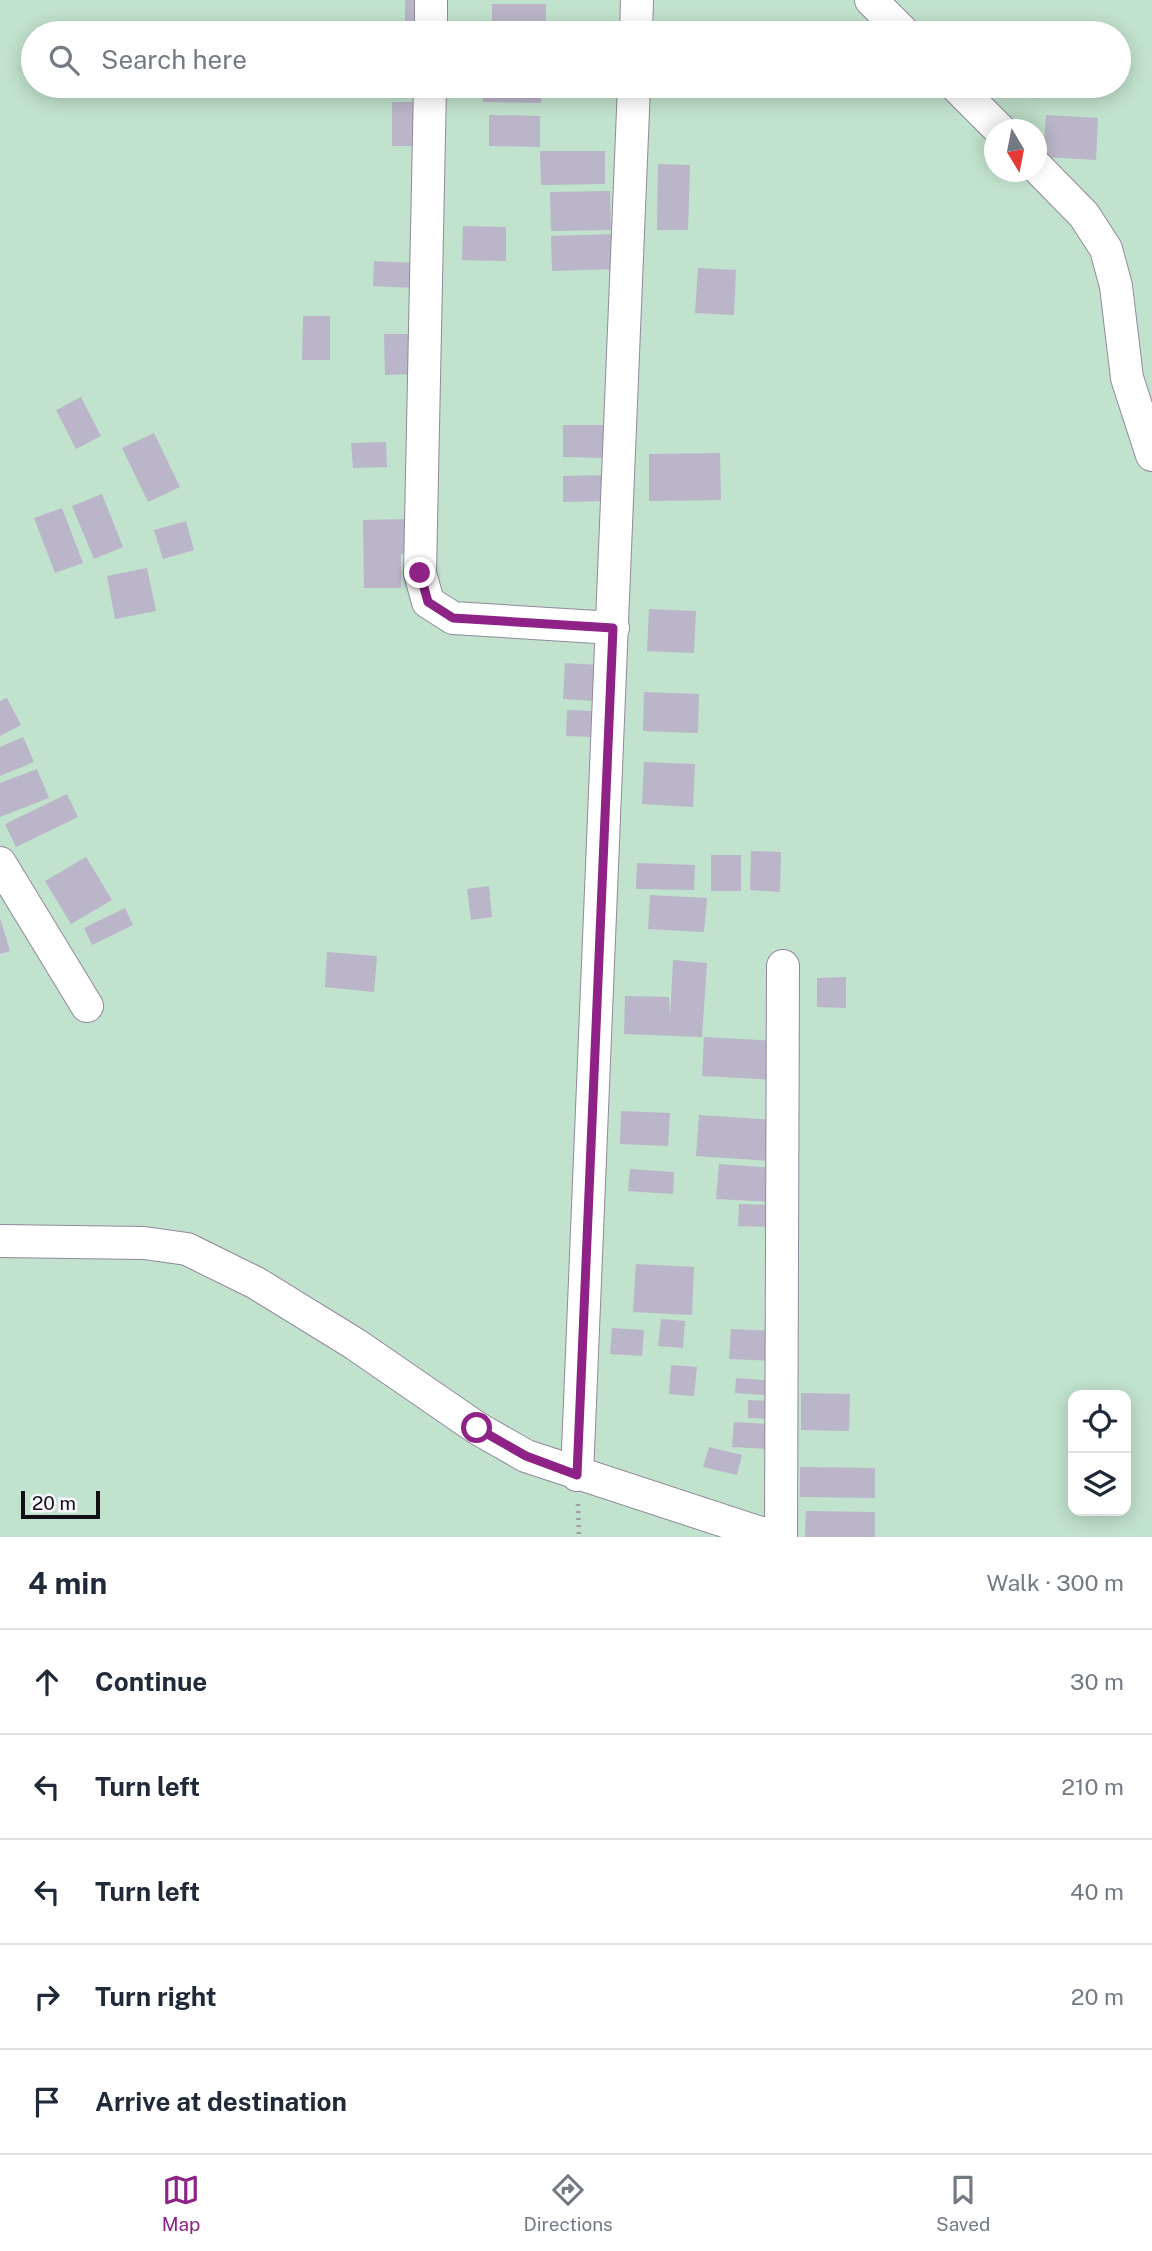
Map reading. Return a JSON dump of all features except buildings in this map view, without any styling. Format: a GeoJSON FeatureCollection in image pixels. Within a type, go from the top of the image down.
{"type":"FeatureCollection","features":[{"type":"Feature","properties":{"kind":"street"},"geometry":{"type":"LineString","coordinates":[[431,0],[431,21]]}},
{"type":"Feature","properties":{"kind":"street"},"geometry":{"type":"LineString","coordinates":[[636,21],[637,0]]}},
{"type":"Feature","properties":{"kind":"street"},"geometry":{"type":"LineString","coordinates":[[871,0],[892,21]]}},
{"type":"Feature","properties":{"kind":"street"},"geometry":{"type":"LineString","coordinates":[[430,98],[420,573],[428,602],[453,618],[613,628]]}},
{"type":"Feature","properties":{"kind":"street"},"geometry":{"type":"LineString","coordinates":[[577,1475],[634,98]]}},
{"type":"Feature","properties":{"kind":"street"},"geometry":{"type":"LineString","coordinates":[[968,98],[989,119]]}},
{"type":"Feature","properties":{"kind":"street"},"geometry":{"type":"LineString","coordinates":[[1047,176],[1084,215],[1107,249],[1116,286],[1127,378],[1152,455]]}},
{"type":"Feature","properties":{"kind":"street"},"geometry":{"type":"LineString","coordinates":[[0,863],[87,1006]]}},
{"type":"Feature","properties":{"kind":"street"},"geometry":{"type":"LineString","coordinates":[[781,1537],[783,966]]}},
{"type":"Feature","properties":{"kind":"street"},"geometry":{"type":"LineString","coordinates":[[0,1241],[144,1242],[187,1248],[256,1283],[355,1344],[477,1428],[526,1456],[577,1475],[773,1537]]}},
{"type":"Feature","properties":{"kind":"green space"},"geometry":{"type":"Polygon","coordinates":[[[0,0],[1152,0],[1152,1537],[0,1537],[0,0]]]}},
{"type":"Feature","properties":{"kind":"route"},"geometry":{"type":"LineString","coordinates":[[420,573],[428,602],[453,618],[613,628],[577,1475],[526,1456],[477,1428]]}}]}
